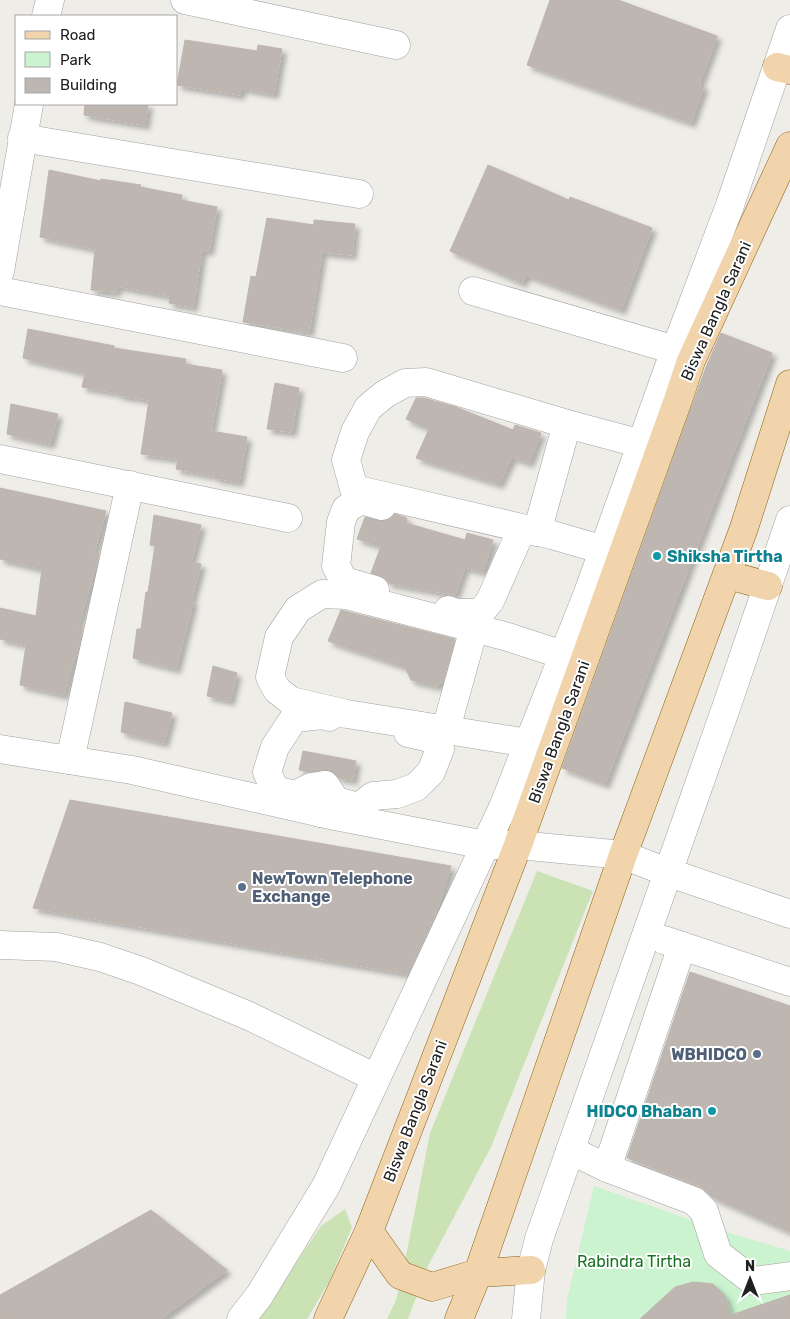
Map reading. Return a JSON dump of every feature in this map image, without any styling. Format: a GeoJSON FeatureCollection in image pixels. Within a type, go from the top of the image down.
{"type":"FeatureCollection","features":[{"type":"Feature","properties":{"kind":"main road","name":"Biswa Bangla Sarani"},"geometry":{"type":"LineString","coordinates":[[328,1319],[368,1231],[518,845],[678,400],[683,356],[790,146]]}},
{"type":"Feature","properties":{"kind":"main road"},"geometry":{"type":"LineString","coordinates":[[664,383],[683,356]]}},
{"type":"Feature","properties":{"kind":"main road"},"geometry":{"type":"LineString","coordinates":[[459,1319],[478,1273],[623,855],[785,418],[790,384]]}},
{"type":"Feature","properties":{"kind":"main road"},"geometry":{"type":"LineString","coordinates":[[728,575],[768,586]]}},
{"type":"Feature","properties":{"kind":"main road"},"geometry":{"type":"LineString","coordinates":[[368,1231],[400,1275],[432,1286],[478,1273],[531,1270]]}},
{"type":"Feature","properties":{"kind":"street"},"geometry":{"type":"LineString","coordinates":[[46,15],[50,0]]}},
{"type":"Feature","properties":{"kind":"street"},"geometry":{"type":"LineString","coordinates":[[185,0],[396,45]]}},
{"type":"Feature","properties":{"kind":"street"},"geometry":{"type":"LineString","coordinates":[[473,291],[683,356],[730,205],[784,68],[790,28]]}},
{"type":"Feature","properties":{"kind":"street"},"geometry":{"type":"LineString","coordinates":[[0,271],[29,105]]}},
{"type":"Feature","properties":{"kind":"street"},"geometry":{"type":"LineString","coordinates":[[22,138],[359,194]]}},
{"type":"Feature","properties":{"kind":"street"},"geometry":{"type":"LineString","coordinates":[[0,291],[343,358]]}},
{"type":"Feature","properties":{"kind":"street"},"geometry":{"type":"LineString","coordinates":[[535,536],[354,489],[346,460],[355,432],[368,408],[385,394],[405,383],[426,382],[642,444]]}},
{"type":"Feature","properties":{"kind":"street"},"geometry":{"type":"LineString","coordinates":[[241,1319],[258,1296],[326,1186],[485,845],[567,647],[664,383]]}},
{"type":"Feature","properties":{"kind":"street"},"geometry":{"type":"LineString","coordinates":[[446,729],[477,620],[535,536],[574,426]]}},
{"type":"Feature","properties":{"kind":"street"},"geometry":{"type":"LineString","coordinates":[[0,459],[130,484],[288,518]]}},
{"type":"Feature","properties":{"kind":"street"},"geometry":{"type":"LineString","coordinates":[[70,760],[130,484]]}},
{"type":"Feature","properties":{"kind":"street"},"geometry":{"type":"LineString","coordinates":[[535,536],[361,500],[346,510],[341,522],[336,566],[344,581],[567,647]]}},
{"type":"Feature","properties":{"kind":"street"},"geometry":{"type":"LineString","coordinates":[[526,1319],[531,1270],[539,1239],[790,520]]}},
{"type":"Feature","properties":{"kind":"street"},"geometry":{"type":"LineString","coordinates":[[535,536],[537,545],[601,558]]}},
{"type":"Feature","properties":{"kind":"street"},"geometry":{"type":"LineString","coordinates":[[477,620],[346,595],[322,594],[298,609],[279,637],[270,677],[277,690],[291,701],[346,714],[528,743]]}},
{"type":"Feature","properties":{"kind":"street"},"geometry":{"type":"LineString","coordinates":[[322,715],[435,739],[440,749],[431,772],[416,787],[397,794],[373,796],[359,807],[336,800],[325,785],[311,787],[295,795],[275,790],[267,772],[275,747],[294,718],[322,715]]}},
{"type":"Feature","properties":{"kind":"street"},"geometry":{"type":"LineString","coordinates":[[0,749],[132,770],[320,813],[485,845],[518,845],[623,855],[790,914]]}},
{"type":"Feature","properties":{"kind":"street"},"geometry":{"type":"LineString","coordinates":[[320,813],[325,785]]}},
{"type":"Feature","properties":{"kind":"street"},"geometry":{"type":"LineString","coordinates":[[646,934],[790,982]]}},
{"type":"Feature","properties":{"kind":"street"},"geometry":{"type":"LineString","coordinates":[[0,945],[56,947],[100,957],[141,970],[249,1016],[376,1078]]}},
{"type":"Feature","properties":{"kind":"street"},"geometry":{"type":"LineString","coordinates":[[606,1168],[682,946]]}},
{"type":"Feature","properties":{"kind":"street"},"geometry":{"type":"LineString","coordinates":[[570,1150],[606,1168],[694,1201],[704,1211],[718,1254],[753,1281],[790,1276]]}},
{"type":"Feature","properties":{"kind":"green space"},"geometry":{"type":"Polygon","coordinates":[[[537,871],[593,891],[491,1147],[428,1266],[408,1319],[387,1319],[396,1300],[430,1133],[537,871]]]}},
{"type":"Feature","properties":{"kind":"green space","name":"Rabindra Tirtha"},"geometry":{"type":"Polygon","coordinates":[[[594,1186],[720,1230],[790,1251],[790,1319],[566,1319],[567,1300],[594,1186]]]}},
{"type":"Feature","properties":{"kind":"green space"},"geometry":{"type":"Polygon","coordinates":[[[345,1209],[352,1227],[330,1280],[307,1319],[258,1319],[321,1226],[345,1209]]]}},
{"type":"Feature","properties":{"kind":"building"},"geometry":{"type":"Polygon","coordinates":[[[550,0],[618,0],[717,36],[699,85],[704,86],[691,123],[527,65],[550,0]]]}},
{"type":"Feature","properties":{"kind":"building"},"geometry":{"type":"Polygon","coordinates":[[[185,40],[257,51],[258,45],[282,49],[274,94],[241,88],[240,95],[178,85],[185,40]]]}},
{"type":"Feature","properties":{"kind":"building"},"geometry":{"type":"Polygon","coordinates":[[[85,105],[148,105],[145,125],[84,115],[85,105]]]}},
{"type":"Feature","properties":{"kind":"building"},"geometry":{"type":"Polygon","coordinates":[[[488,165],[569,200],[570,197],[652,228],[621,310],[526,275],[522,283],[450,251],[488,165]]]}},
{"type":"Feature","properties":{"kind":"building"},"geometry":{"type":"Polygon","coordinates":[[[49,170],[101,181],[101,179],[141,185],[140,187],[182,195],[181,200],[217,207],[209,251],[202,250],[193,307],[169,303],[170,296],[117,286],[116,292],[91,290],[95,249],[40,237],[49,170]]]}},
{"type":"Feature","properties":{"kind":"building"},"geometry":{"type":"Polygon","coordinates":[[[267,218],[314,225],[314,220],[355,224],[352,255],[322,252],[309,332],[243,322],[251,276],[256,277],[267,218]]]}},
{"type":"Feature","properties":{"kind":"building"},"geometry":{"type":"Polygon","coordinates":[[[28,329],[114,346],[114,348],[186,359],[185,364],[222,370],[211,431],[247,437],[239,482],[176,469],[178,459],[141,454],[149,400],[82,387],[85,373],[23,358],[28,329]]]}},
{"type":"Feature","properties":{"kind":"building","name":"Shiksha Tirtha"},"geometry":{"type":"Polygon","coordinates":[[[721,333],[772,353],[605,784],[562,768],[706,367],[721,333]]]}},
{"type":"Feature","properties":{"kind":"building"},"geometry":{"type":"Polygon","coordinates":[[[275,383],[299,388],[292,432],[267,429],[275,383]]]}},
{"type":"Feature","properties":{"kind":"building"},"geometry":{"type":"Polygon","coordinates":[[[416,398],[424,398],[456,407],[513,430],[515,425],[541,433],[529,463],[512,457],[499,484],[416,458],[429,429],[406,419],[416,398]]]}},
{"type":"Feature","properties":{"kind":"building"},"geometry":{"type":"Polygon","coordinates":[[[11,404],[58,414],[50,444],[7,434],[11,404]]]}},
{"type":"Feature","properties":{"kind":"building"},"geometry":{"type":"Polygon","coordinates":[[[0,488],[106,511],[94,553],[99,554],[78,627],[83,628],[64,695],[20,685],[26,645],[0,639],[0,608],[36,616],[42,569],[0,559],[0,488]]]}},
{"type":"Feature","properties":{"kind":"building"},"geometry":{"type":"Polygon","coordinates":[[[395,514],[407,518],[406,523],[465,540],[467,533],[493,540],[483,572],[465,567],[455,595],[389,583],[386,579],[371,573],[381,546],[357,539],[365,517],[385,521],[395,514]]]}},
{"type":"Feature","properties":{"kind":"building"},"geometry":{"type":"Polygon","coordinates":[[[154,515],[201,525],[191,562],[201,564],[176,669],[133,658],[137,629],[141,629],[155,546],[150,545],[154,515]]]}},
{"type":"Feature","properties":{"kind":"building"},"geometry":{"type":"Polygon","coordinates":[[[341,610],[455,639],[443,682],[436,686],[411,680],[405,667],[328,641],[341,610]]]}},
{"type":"Feature","properties":{"kind":"building"},"geometry":{"type":"Polygon","coordinates":[[[213,666],[237,673],[230,701],[207,696],[213,666]]]}},
{"type":"Feature","properties":{"kind":"building"},"geometry":{"type":"Polygon","coordinates":[[[125,702],[172,713],[164,743],[121,732],[125,702]]]}},
{"type":"Feature","properties":{"kind":"building"},"geometry":{"type":"Polygon","coordinates":[[[303,751],[356,761],[353,780],[339,778],[330,770],[308,772],[299,770],[303,751]]]}},
{"type":"Feature","properties":{"kind":"building","name":"NewTown Telephone Exchange"},"geometry":{"type":"Polygon","coordinates":[[[70,800],[451,866],[436,913],[408,974],[33,908],[70,800]]]}},
{"type":"Feature","properties":{"kind":"building","name":"HIDCO Bhaban"},"geometry":{"type":"Polygon","coordinates":[[[690,972],[790,1006],[790,1232],[712,1197],[700,1186],[627,1158],[690,972]]]}},
{"type":"Feature","properties":{"kind":"building"},"geometry":{"type":"Polygon","coordinates":[[[151,1210],[227,1270],[161,1319],[0,1319],[0,1295],[151,1210]]]}},
{"type":"Feature","properties":{"kind":"building"},"geometry":{"type":"Polygon","coordinates":[[[693,1282],[713,1284],[725,1296],[731,1315],[790,1295],[790,1319],[640,1319],[675,1287],[693,1282]]]}},
{"type":"Feature","properties":{"kind":"place","name":"Shiksha Tirtha"},"geometry":{"type":"Point","coordinates":[657,556]}},
{"type":"Feature","properties":{"kind":"place","name":"NewTown Telephone Exchange"},"geometry":{"type":"Point","coordinates":[242,887]}},
{"type":"Feature","properties":{"kind":"place","name":"WBHIDCO"},"geometry":{"type":"Point","coordinates":[757,1054]}},
{"type":"Feature","properties":{"kind":"place","name":"HIDCO Bhaban"},"geometry":{"type":"Point","coordinates":[712,1111]}}]}
